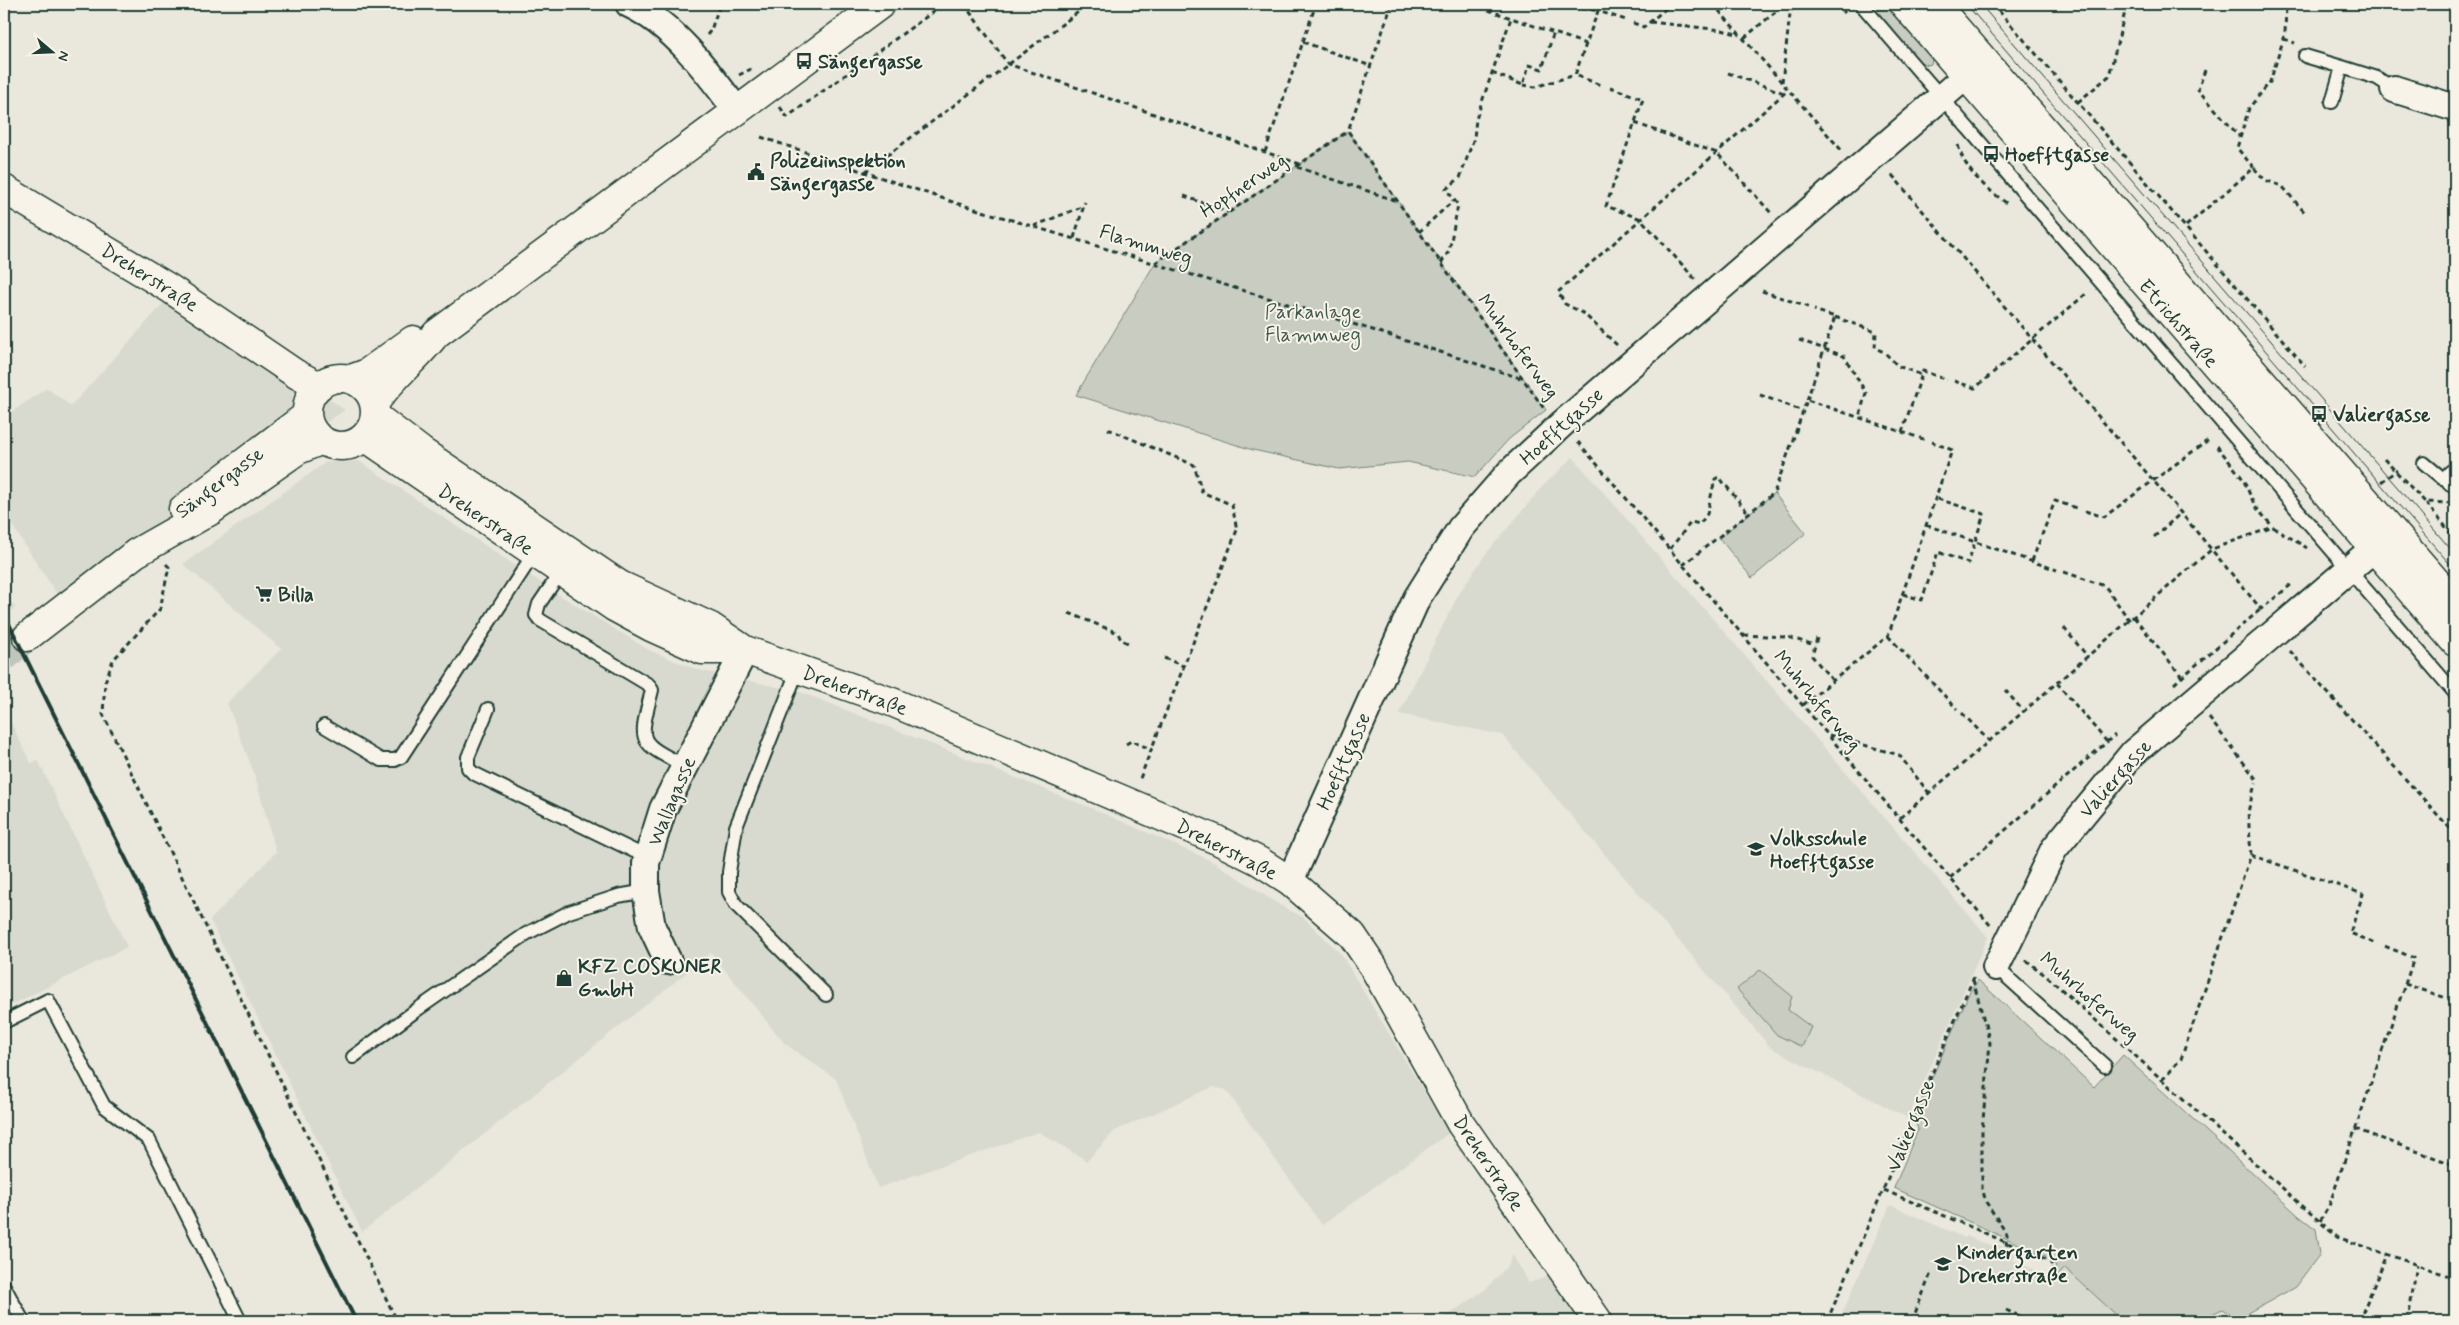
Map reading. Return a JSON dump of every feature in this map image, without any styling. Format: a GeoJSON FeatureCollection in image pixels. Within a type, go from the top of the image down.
{"type":"FeatureCollection","features":[{"type":"Feature","properties":{"kind":"main road"},"geometry":{"type":"LineString","coordinates":[[372,419],[370,393],[362,384],[351,379],[336,378],[319,386],[308,404],[310,425],[322,440],[330,444],[349,446],[372,419],[388,383],[421,353],[436,334],[881,4]]}},
{"type":"Feature","properties":{"kind":"main road","name":"Etrichstraße"},"geometry":{"type":"LineString","coordinates":[[1904,4],[2455,642]]}},
{"type":"Feature","properties":{"kind":"main road","name":"Etrichstraße"},"geometry":{"type":"LineString","coordinates":[[1935,4],[2455,603]]}},
{"type":"Feature","properties":{"kind":"main road","name":"Dreherstraße"},"geometry":{"type":"LineString","coordinates":[[4,189],[169,288],[296,374],[319,386]]}},
{"type":"Feature","properties":{"kind":"main road"},"geometry":{"type":"LineString","coordinates":[[351,379],[367,373],[414,340],[436,334]]}},
{"type":"Feature","properties":{"kind":"main road","name":"Sängergasse"},"geometry":{"type":"LineString","coordinates":[[145,548],[166,522],[308,415]]}},
{"type":"Feature","properties":{"kind":"main road","name":"Dreherstraße"},"geometry":{"type":"LineString","coordinates":[[372,419],[535,552],[614,607],[650,627],[702,650],[745,650]]}},
{"type":"Feature","properties":{"kind":"main road","name":"Dreherstraße"},"geometry":{"type":"LineString","coordinates":[[372,419],[620,585],[711,628],[745,650],[892,702],[1218,840],[1259,861],[1290,881],[1352,935],[1373,966],[1461,1124],[1598,1321]]}},
{"type":"Feature","properties":{"kind":"main road","name":"Sängergasse"},"geometry":{"type":"LineString","coordinates":[[27,637],[145,548],[210,511],[298,450],[322,440]]}},
{"type":"Feature","properties":{"kind":"street"},"geometry":{"type":"LineString","coordinates":[[629,4],[646,12],[702,64],[737,111]]}},
{"type":"Feature","properties":{"kind":"street","name":"Hoefftgasse"},"geometry":{"type":"LineString","coordinates":[[1290,881],[1417,598],[1461,528],[1509,472],[1563,423],[1966,76]]}},
{"type":"Feature","properties":{"kind":"street"},"geometry":{"type":"LineString","coordinates":[[2394,90],[2455,108]]}},
{"type":"Feature","properties":{"kind":"street","name":"Valiergasse"},"geometry":{"type":"LineString","coordinates":[[1993,961],[2054,849],[2133,753],[2373,549]]}},
{"type":"Feature","properties":{"kind":"street","name":"Wallagasse"},"geometry":{"type":"LineString","coordinates":[[668,961],[652,927],[646,891],[648,854],[663,808],[745,650]]}},
{"type":"Feature","properties":{"kind":"lane"},"geometry":{"type":"LineString","coordinates":[[1861,4],[2455,693]]}},
{"type":"Feature","properties":{"kind":"lane"},"geometry":{"type":"LineString","coordinates":[[2305,56],[2377,78],[2394,90]]}},
{"type":"Feature","properties":{"kind":"lane"},"geometry":{"type":"LineString","coordinates":[[2332,102],[2342,68]]}},
{"type":"Feature","properties":{"kind":"lane"},"geometry":{"type":"LineString","coordinates":[[2424,463],[2442,478],[2455,485]]}},
{"type":"Feature","properties":{"kind":"lane"},"geometry":{"type":"LineString","coordinates":[[324,726],[381,760],[395,760],[401,757],[535,552]]}},
{"type":"Feature","properties":{"kind":"lane"},"geometry":{"type":"LineString","coordinates":[[562,570],[540,604],[536,615],[540,620],[649,684],[652,690],[643,725],[644,738],[649,746],[685,766]]}},
{"type":"Feature","properties":{"kind":"lane"},"geometry":{"type":"LineString","coordinates":[[798,669],[736,827],[729,872],[729,892],[736,905],[826,995]]}},
{"type":"Feature","properties":{"kind":"lane"},"geometry":{"type":"LineString","coordinates":[[488,709],[468,758],[468,768],[473,773],[634,851],[648,854]]}},
{"type":"Feature","properties":{"kind":"lane"},"geometry":{"type":"LineString","coordinates":[[353,1057],[526,934],[569,912],[618,896],[646,891]]}},
{"type":"Feature","properties":{"kind":"lane"},"geometry":{"type":"LineString","coordinates":[[1993,961],[2105,1066]]}},
{"type":"Feature","properties":{"kind":"lane"},"geometry":{"type":"LineString","coordinates":[[4,1022],[48,1000],[104,1106],[149,1140],[240,1321]]}},
{"type":"Feature","properties":{"kind":"lane"},"geometry":{"type":"LineString","coordinates":[[4,1286],[23,1321]]}},
{"type":"Feature","properties":{"kind":"path"},"geometry":{"type":"LineString","coordinates":[[709,33],[720,4]]}},
{"type":"Feature","properties":{"kind":"path"},"geometry":{"type":"LineString","coordinates":[[788,117],[944,4]]}},
{"type":"Feature","properties":{"kind":"path"},"geometry":{"type":"LineString","coordinates":[[964,4],[1008,64],[1265,152],[1298,166],[1397,201]]}},
{"type":"Feature","properties":{"kind":"path"},"geometry":{"type":"LineString","coordinates":[[865,172],[1089,4]]}},
{"type":"Feature","properties":{"kind":"path"},"geometry":{"type":"LineString","coordinates":[[1265,152],[1316,4]]}},
{"type":"Feature","properties":{"kind":"path"},"geometry":{"type":"LineString","coordinates":[[1348,131],[1390,10],[1390,4]]}},
{"type":"Feature","properties":{"kind":"path"},"geometry":{"type":"LineString","coordinates":[[1471,4],[1586,44]]}},
{"type":"Feature","properties":{"kind":"path"},"geometry":{"type":"LineString","coordinates":[[1486,4],[1490,10]]}},
{"type":"Feature","properties":{"kind":"path"},"geometry":{"type":"LineString","coordinates":[[1490,10],[1492,4]]}},
{"type":"Feature","properties":{"kind":"path"},"geometry":{"type":"LineString","coordinates":[[1555,4],[1570,10],[1590,8],[1626,20]]}},
{"type":"Feature","properties":{"kind":"path"},"geometry":{"type":"LineString","coordinates":[[1633,23],[1644,27],[1671,4]]}},
{"type":"Feature","properties":{"kind":"path"},"geometry":{"type":"LineString","coordinates":[[1713,4],[1846,156]]}},
{"type":"Feature","properties":{"kind":"path"},"geometry":{"type":"LineString","coordinates":[[1742,37],[1785,4]]}},
{"type":"Feature","properties":{"kind":"path"},"geometry":{"type":"LineString","coordinates":[[1782,83],[1790,14],[1794,4]]}},
{"type":"Feature","properties":{"kind":"path"},"geometry":{"type":"LineString","coordinates":[[1993,4],[2305,366]]}},
{"type":"Feature","properties":{"kind":"path"},"geometry":{"type":"LineString","coordinates":[[2078,102],[2109,76],[2127,4]]}},
{"type":"Feature","properties":{"kind":"path"},"geometry":{"type":"LineString","coordinates":[[2286,4],[2285,34],[2270,82],[2249,108],[2237,148],[2265,180],[2282,186],[2306,214]]}},
{"type":"Feature","properties":{"kind":"path"},"geometry":{"type":"LineString","coordinates":[[1575,75],[1598,10]]}},
{"type":"Feature","properties":{"kind":"path"},"geometry":{"type":"LineString","coordinates":[[1441,264],[1449,251],[1458,205],[1446,189],[1460,178],[1474,138],[1476,119],[1511,18]]}},
{"type":"Feature","properties":{"kind":"path"},"geometry":{"type":"LineString","coordinates":[[1650,22],[1722,30],[1742,37]]}},
{"type":"Feature","properties":{"kind":"path"},"geometry":{"type":"LineString","coordinates":[[1523,85],[1529,65],[1542,69],[1554,32]]}},
{"type":"Feature","properties":{"kind":"path"},"geometry":{"type":"LineString","coordinates":[[1303,42],[1371,66]]}},
{"type":"Feature","properties":{"kind":"path"},"geometry":{"type":"LineString","coordinates":[[2205,70],[2198,90],[2240,137]]}},
{"type":"Feature","properties":{"kind":"path"},"geometry":{"type":"LineString","coordinates":[[1492,73],[1523,85],[1535,87],[1575,75],[1603,86]]}},
{"type":"Feature","properties":{"kind":"path"},"geometry":{"type":"LineString","coordinates":[[1728,74],[1784,93]]}},
{"type":"Feature","properties":{"kind":"path"},"geometry":{"type":"LineString","coordinates":[[1610,87],[1643,99],[1606,206],[1641,219],[1698,283]]}},
{"type":"Feature","properties":{"kind":"path"},"geometry":{"type":"LineString","coordinates":[[1621,349],[1583,313],[1565,304],[1558,292],[1788,90]]}},
{"type":"Feature","properties":{"kind":"path"},"geometry":{"type":"LineString","coordinates":[[1635,122],[1717,153],[1774,217]]}},
{"type":"Feature","properties":{"kind":"path","name":"Hopfnerweg"},"geometry":{"type":"LineString","coordinates":[[1155,263],[1348,131]]}},
{"type":"Feature","properties":{"kind":"path","name":"Muhrhoferweg"},"geometry":{"type":"LineString","coordinates":[[1348,131],[1546,410],[1563,423],[1950,878],[1993,961],[2051,980],[2337,1237],[2455,1278]]}},
{"type":"Feature","properties":{"kind":"path","name":"Flammweg"},"geometry":{"type":"LineString","coordinates":[[761,137],[1034,226],[1522,378]]}},
{"type":"Feature","properties":{"kind":"path"},"geometry":{"type":"LineString","coordinates":[[2186,226],[2254,168]]}},
{"type":"Feature","properties":{"kind":"path"},"geometry":{"type":"LineString","coordinates":[[1892,175],[2212,549],[2261,609]]}},
{"type":"Feature","properties":{"kind":"path"},"geometry":{"type":"LineString","coordinates":[[1184,196],[1229,212]]}},
{"type":"Feature","properties":{"kind":"path"},"geometry":{"type":"LineString","coordinates":[[1419,232],[1454,200]]}},
{"type":"Feature","properties":{"kind":"path"},"geometry":{"type":"LineString","coordinates":[[1034,226],[1084,204],[1074,238]]}},
{"type":"Feature","properties":{"kind":"path"},"geometry":{"type":"LineString","coordinates":[[1762,291],[1808,307]]}},
{"type":"Feature","properties":{"kind":"path"},"geometry":{"type":"LineString","coordinates":[[1954,381],[1975,388],[2086,294]]}},
{"type":"Feature","properties":{"kind":"path"},"geometry":{"type":"LineString","coordinates":[[1814,310],[1876,332],[1875,348],[1884,352],[1898,366],[1922,375]]}},
{"type":"Feature","properties":{"kind":"path"},"geometry":{"type":"LineString","coordinates":[[1683,565],[1774,493],[1835,317]]}},
{"type":"Feature","properties":{"kind":"path"},"geometry":{"type":"LineString","coordinates":[[1799,340],[1844,356],[1866,392],[1859,417]]}},
{"type":"Feature","properties":{"kind":"path"},"geometry":{"type":"LineString","coordinates":[[1902,432],[1923,371],[1947,380]]}},
{"type":"Feature","properties":{"kind":"path"},"geometry":{"type":"LineString","coordinates":[[1760,396],[1803,411]]}},
{"type":"Feature","properties":{"kind":"path"},"geometry":{"type":"LineString","coordinates":[[1807,400],[1926,440]]}},
{"type":"Feature","properties":{"kind":"path"},"geometry":{"type":"LineString","coordinates":[[1108,428],[1194,465],[1202,492],[1232,505],[1237,530],[1130,803]]}},
{"type":"Feature","properties":{"kind":"path"},"geometry":{"type":"LineString","coordinates":[[2085,511],[2104,517],[2210,438]]}},
{"type":"Feature","properties":{"kind":"path"},"geometry":{"type":"LineString","coordinates":[[1803,706],[1888,636],[1952,450],[1932,442]]}},
{"type":"Feature","properties":{"kind":"path"},"geometry":{"type":"LineString","coordinates":[[2384,460],[2425,502],[2455,538]]}},
{"type":"Feature","properties":{"kind":"path"},"geometry":{"type":"LineString","coordinates":[[1670,548],[1690,522],[1700,524],[1707,514],[1715,480],[1719,477],[1749,514]]}},
{"type":"Feature","properties":{"kind":"path"},"geometry":{"type":"LineString","coordinates":[[2425,502],[2453,503],[2455,485]]}},
{"type":"Feature","properties":{"kind":"path"},"geometry":{"type":"LineString","coordinates":[[1903,594],[1922,600],[1938,552],[1968,563],[1984,514],[1936,498]]}},
{"type":"Feature","properties":{"kind":"path"},"geometry":{"type":"LineString","coordinates":[[2032,562],[2055,501],[2079,509]]}},
{"type":"Feature","properties":{"kind":"path"},"geometry":{"type":"LineString","coordinates":[[2154,537],[2181,513]]}},
{"type":"Feature","properties":{"kind":"path"},"geometry":{"type":"LineString","coordinates":[[1926,525],[2057,570]]}},
{"type":"Feature","properties":{"kind":"path"},"geometry":{"type":"LineString","coordinates":[[1900,818],[2212,549],[2273,526]]}},
{"type":"Feature","properties":{"kind":"path"},"geometry":{"type":"LineString","coordinates":[[145,548],[169,567],[160,609],[113,660],[104,682],[103,714],[398,1321]]}},
{"type":"Feature","properties":{"kind":"path"},"geometry":{"type":"LineString","coordinates":[[2064,572],[2105,586],[2130,621]]}},
{"type":"Feature","properties":{"kind":"path"},"geometry":{"type":"LineString","coordinates":[[2167,690],[2298,579]]}},
{"type":"Feature","properties":{"kind":"path"},"geometry":{"type":"LineString","coordinates":[[1068,613],[1118,633],[1121,640],[1128,643]]}},
{"type":"Feature","properties":{"kind":"path"},"geometry":{"type":"LineString","coordinates":[[2134,617],[2182,677]]}},
{"type":"Feature","properties":{"kind":"path"},"geometry":{"type":"LineString","coordinates":[[2064,628],[2088,657]]}},
{"type":"Feature","properties":{"kind":"path"},"geometry":{"type":"LineString","coordinates":[[2274,633],[2455,834]]}},
{"type":"Feature","properties":{"kind":"path"},"geometry":{"type":"LineString","coordinates":[[1743,635],[1787,638],[1815,645]]}},
{"type":"Feature","properties":{"kind":"path"},"geometry":{"type":"LineString","coordinates":[[1888,636],[1957,709]]}},
{"type":"Feature","properties":{"kind":"path"},"geometry":{"type":"LineString","coordinates":[[1817,638],[1812,656],[1833,681]]}},
{"type":"Feature","properties":{"kind":"path"},"geometry":{"type":"LineString","coordinates":[[1164,658],[1183,666]]}},
{"type":"Feature","properties":{"kind":"path"},"geometry":{"type":"LineString","coordinates":[[2057,683],[2107,742]]}},
{"type":"Feature","properties":{"kind":"path"},"geometry":{"type":"LineString","coordinates":[[2005,690],[2024,712]]}},
{"type":"Feature","properties":{"kind":"path"},"geometry":{"type":"LineString","coordinates":[[2195,700],[2257,780],[2256,783]]}},
{"type":"Feature","properties":{"kind":"path"},"geometry":{"type":"LineString","coordinates":[[1962,713],[1990,741]]}},
{"type":"Feature","properties":{"kind":"path"},"geometry":{"type":"LineString","coordinates":[[1950,878],[2122,729]]}},
{"type":"Feature","properties":{"kind":"path"},"geometry":{"type":"LineString","coordinates":[[1828,734],[1899,754],[1929,793]]}},
{"type":"Feature","properties":{"kind":"path"},"geometry":{"type":"LineString","coordinates":[[1126,744],[1131,741],[1151,749]]}},
{"type":"Feature","properties":{"kind":"path"},"geometry":{"type":"LineString","coordinates":[[2162,1079],[2181,1059],[2251,855],[2248,812],[2254,788]]}},
{"type":"Feature","properties":{"kind":"path"},"geometry":{"type":"LineString","coordinates":[[2251,855],[2363,894],[2350,933],[2375,943]]}},
{"type":"Feature","properties":{"kind":"path"},"geometry":{"type":"LineString","coordinates":[[2320,1221],[2329,1206],[2414,958],[2382,945]]}},
{"type":"Feature","properties":{"kind":"path","name":"Valiergasse"},"geometry":{"type":"LineString","coordinates":[[1827,1321],[1884,1190],[1911,1119],[1972,980],[1993,961]]}},
{"type":"Feature","properties":{"kind":"path"},"geometry":{"type":"LineString","coordinates":[[1972,980],[1990,1043],[1982,1131],[1982,1188],[1986,1202],[2007,1234],[2008,1243],[2006,1248]]}},
{"type":"Feature","properties":{"kind":"path"},"geometry":{"type":"LineString","coordinates":[[2405,984],[2455,1002]]}},
{"type":"Feature","properties":{"kind":"path"},"geometry":{"type":"LineString","coordinates":[[2355,1129],[2454,1165],[2455,1159]]}},
{"type":"Feature","properties":{"kind":"path"},"geometry":{"type":"LineString","coordinates":[[1884,1190],[2050,1261],[2053,1268],[2049,1277]]}},
{"type":"Feature","properties":{"kind":"path"},"geometry":{"type":"LineString","coordinates":[[2359,1321],[2386,1254]]}},
{"type":"Feature","properties":{"kind":"path"},"geometry":{"type":"LineString","coordinates":[[2408,1321],[2417,1265]]}},
{"type":"Feature","properties":{"kind":"path"},"geometry":{"type":"LineString","coordinates":[[1912,1321],[1931,1273]]}},
{"type":"Feature","properties":{"kind":"path"},"geometry":{"type":"LineString","coordinates":[[2006,1310],[2031,1321]]}},
{"type":"Feature","properties":{"kind":"shaded area"},"geometry":{"type":"Polygon","coordinates":[[[174,292],[345,410],[204,504],[64,605],[4,513],[4,417],[47,388],[71,406],[174,292]]]}},
{"type":"Feature","properties":{"kind":"shaded area","name":"Volksschule Hoefftgasse"},"geometry":{"type":"Polygon","coordinates":[[[1573,457],[1988,937],[1908,1118],[1771,1048],[1502,735],[1399,714],[1458,595],[1485,555],[1542,487],[1573,457]]]}},
{"type":"Feature","properties":{"kind":"shaded area"},"geometry":{"type":"Polygon","coordinates":[[[359,461],[558,594],[649,650],[695,669],[801,692],[1089,807],[1212,861],[1283,907],[1303,917],[1341,954],[1449,1133],[1322,1225],[1226,1090],[1213,1087],[1115,1131],[1087,1161],[1039,1132],[878,1188],[836,1079],[785,1044],[711,953],[362,1232],[210,920],[276,852],[255,776],[227,703],[281,649],[183,564],[326,462],[359,461]]]}},
{"type":"Feature","properties":{"kind":"shaded area"},"geometry":{"type":"Polygon","coordinates":[[[4,588],[12,604],[16,607],[4,615],[4,588]]]}},
{"type":"Feature","properties":{"kind":"shaded area"},"geometry":{"type":"Polygon","coordinates":[[[4,709],[31,763],[38,760],[127,947],[4,1009],[4,709]]]}},
{"type":"Feature","properties":{"kind":"shaded area","name":"Kindergarten Dreherstraße"},"geometry":{"type":"Polygon","coordinates":[[[1890,1205],[1965,1238],[1967,1236],[1994,1248],[1996,1244],[2016,1253],[2013,1260],[2054,1279],[2065,1268],[2123,1321],[1839,1321],[1890,1205]]]}},
{"type":"Feature","properties":{"kind":"shaded area"},"geometry":{"type":"Polygon","coordinates":[[[1512,1254],[1529,1283],[1553,1275],[1586,1321],[1440,1321],[1486,1289],[1509,1264],[1512,1254]]]}},
{"type":"Feature","properties":{"kind":"green space"},"geometry":{"type":"Polygon","coordinates":[[[1869,4],[1889,4],[1933,54],[1931,64],[1928,65],[1920,62],[1869,4]]]}},
{"type":"Feature","properties":{"kind":"green space","name":"Parkanlage Flammweg"},"geometry":{"type":"Polygon","coordinates":[[[1348,131],[1546,410],[1509,439],[1475,477],[1408,462],[1339,469],[1253,450],[1076,395],[1155,263],[1348,131]]]}},
{"type":"Feature","properties":{"kind":"green space"},"geometry":{"type":"Polygon","coordinates":[[[1774,493],[1806,533],[1752,578],[1719,538],[1774,493]]]}},
{"type":"Feature","properties":{"kind":"green space"},"geometry":{"type":"Polygon","coordinates":[[[1760,970],[1792,996],[1788,1010],[1811,1027],[1802,1047],[1777,1035],[1737,989],[1760,970]]]}},
{"type":"Feature","properties":{"kind":"green space"},"geometry":{"type":"Polygon","coordinates":[[[1978,980],[2094,1087],[2123,1055],[2299,1216],[2316,1229],[2320,1254],[2295,1287],[2238,1319],[2222,1309],[2199,1321],[2123,1321],[2065,1268],[2055,1279],[2052,1278],[2056,1267],[2052,1259],[1894,1188],[1918,1129],[1914,1119],[1969,993],[1978,980]]]}},
{"type":"Feature","properties":{"kind":"tunnel"},"geometry":{"type":"LineString","coordinates":[[4,658],[27,637]]}},
{"type":"Feature","properties":{"kind":"tram line"},"geometry":{"type":"LineString","coordinates":[[1966,4],[2455,570]]}},
{"type":"Feature","properties":{"kind":"tram line"},"geometry":{"type":"LineString","coordinates":[[1980,4],[2455,554]]}},
{"type":"Feature","properties":{"kind":"railway"},"geometry":{"type":"LineString","coordinates":[[4,614],[356,1321]]}},
{"type":"Feature","properties":{"kind":"place","name":"Sängergasse"},"geometry":{"type":"Point","coordinates":[804,61]}},
{"type":"Feature","properties":{"kind":"place","name":"Hoefftgasse"},"geometry":{"type":"Point","coordinates":[1991,154]}},
{"type":"Feature","properties":{"kind":"place","name":"Polizeiinspektion Sängergasse"},"geometry":{"type":"Point","coordinates":[756,172]}},
{"type":"Feature","properties":{"kind":"place","name":"Valiergasse"},"geometry":{"type":"Point","coordinates":[2319,414]}},
{"type":"Feature","properties":{"kind":"place","name":"Billa"},"geometry":{"type":"Point","coordinates":[264,594]}},
{"type":"Feature","properties":{"kind":"place","name":"Volksschule Hoefftgasse"},"geometry":{"type":"Point","coordinates":[1756,849]}},
{"type":"Feature","properties":{"kind":"place","name":"KFZ COSKUNER GmbH"},"geometry":{"type":"Point","coordinates":[564,978]}},
{"type":"Feature","properties":{"kind":"place","name":"Kindergarten Dreherstraße"},"geometry":{"type":"Point","coordinates":[1943,1264]}}]}
